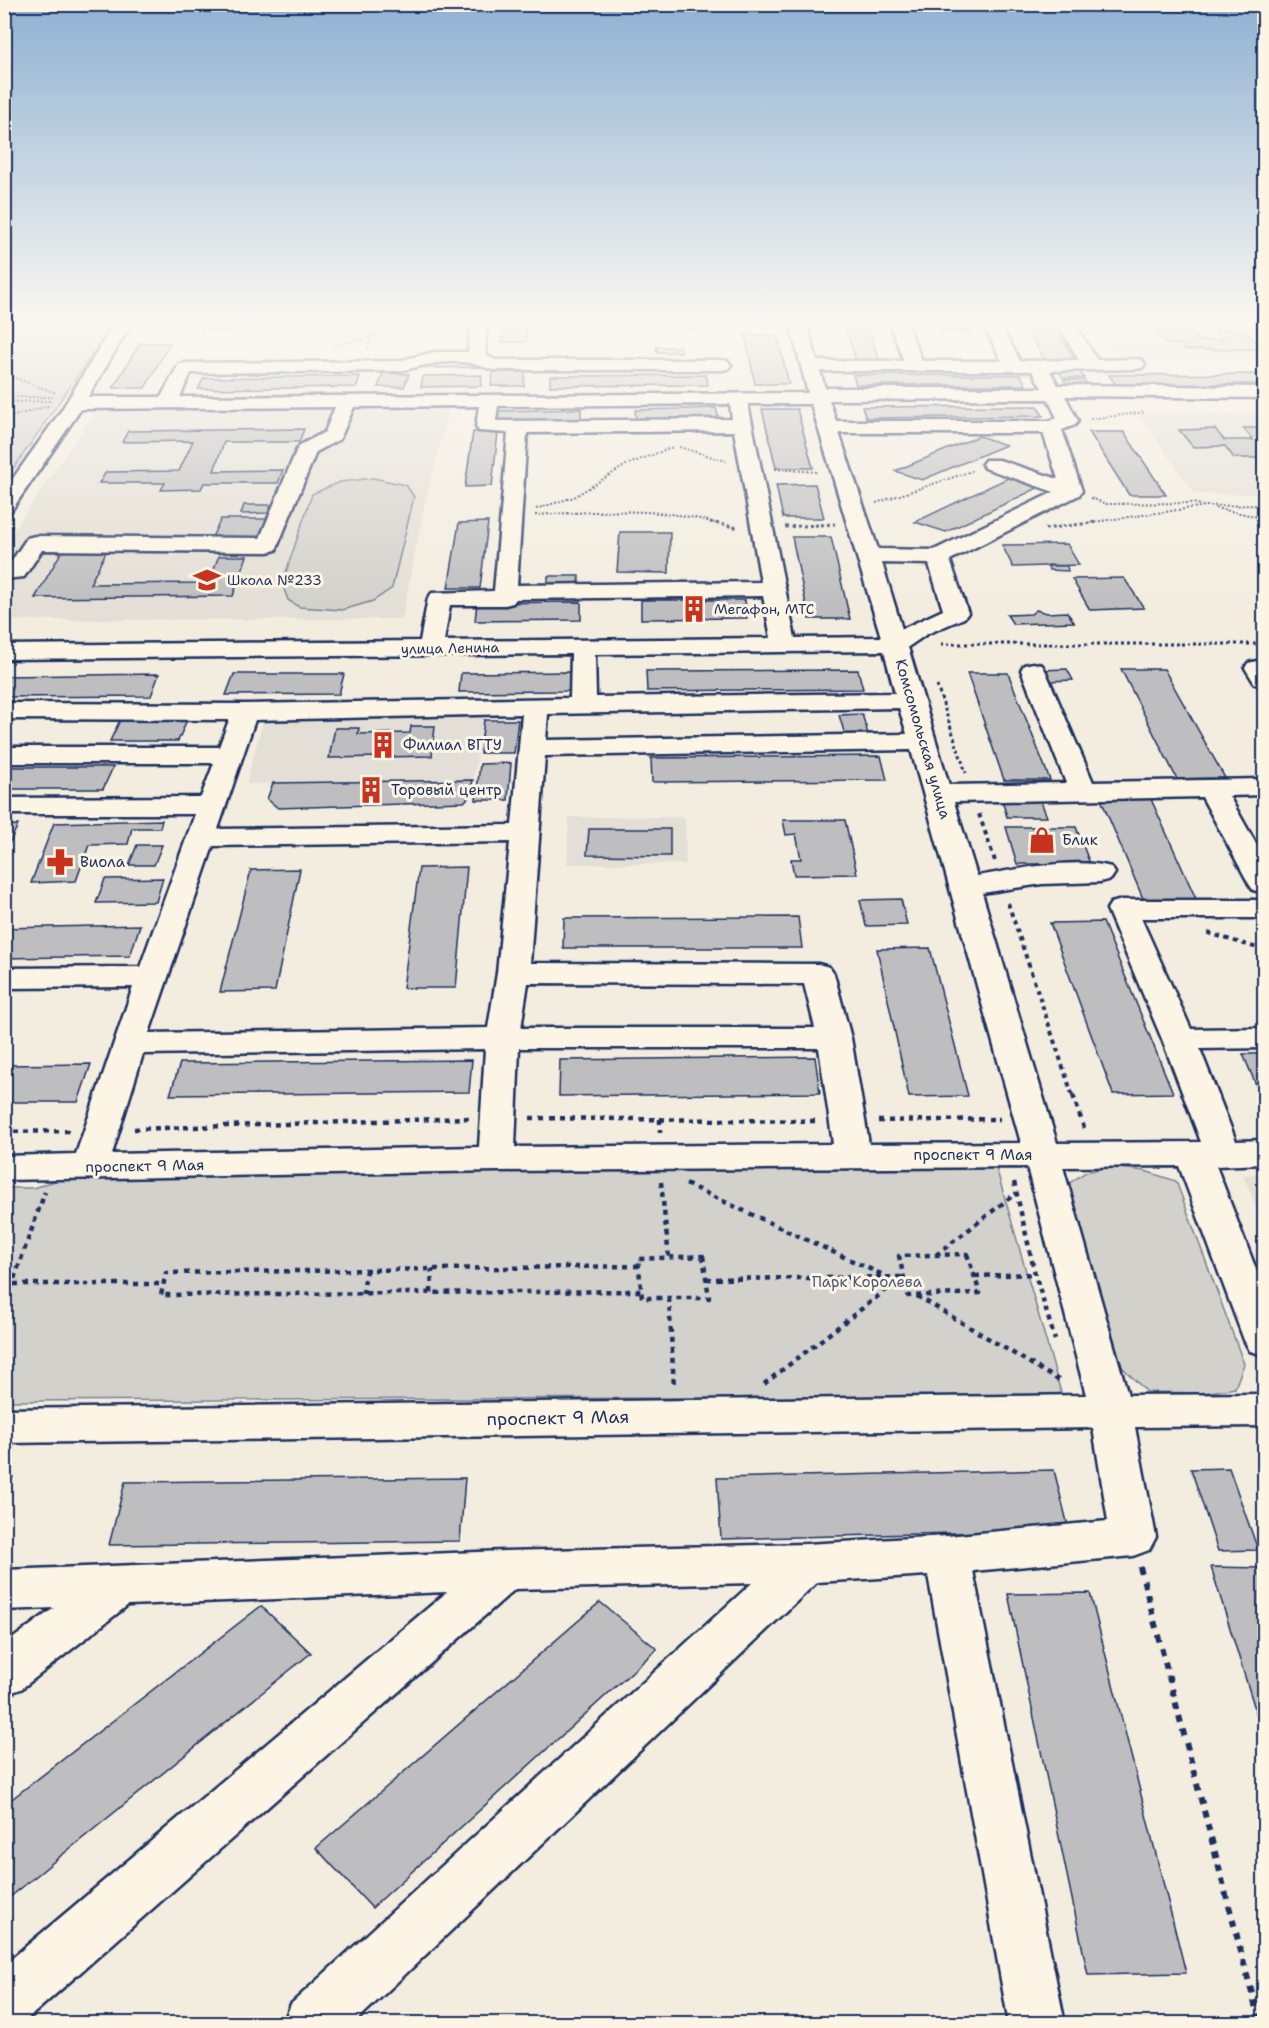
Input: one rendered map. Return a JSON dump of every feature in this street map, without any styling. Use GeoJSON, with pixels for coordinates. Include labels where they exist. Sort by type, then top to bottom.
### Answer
{"type":"FeatureCollection","features":[{"type":"Feature","properties":{"kind":"street"},"geometry":{"type":"LineString","coordinates":[[4,507],[53,419]]}},
{"type":"Feature","properties":{"kind":"street"},"geometry":{"type":"LineString","coordinates":[[4,572],[16,572],[35,543],[268,545],[307,449],[333,435],[340,419]]}},
{"type":"Feature","properties":{"kind":"street"},"geometry":{"type":"LineString","coordinates":[[487,419],[486,427],[742,425]]}},
{"type":"Feature","properties":{"kind":"street"},"geometry":{"type":"LineString","coordinates":[[740,419],[784,645]]}},
{"type":"Feature","properties":{"kind":"street","name":"Комсомольская улица"},"geometry":{"type":"LineString","coordinates":[[824,419],[896,644],[921,742],[965,887],[1028,1163],[1111,1410],[1133,1537]]}},
{"type":"Feature","properties":{"kind":"street"},"geometry":{"type":"LineString","coordinates":[[826,427],[1051,427],[1068,422],[1066,419]]}},
{"type":"Feature","properties":{"kind":"street"},"geometry":{"type":"LineString","coordinates":[[431,648],[440,598],[505,598],[518,427]]}},
{"type":"Feature","properties":{"kind":"street"},"geometry":{"type":"LineString","coordinates":[[1051,427],[1072,490]]}},
{"type":"Feature","properties":{"kind":"street"},"geometry":{"type":"LineString","coordinates":[[992,464],[1072,490]]}},
{"type":"Feature","properties":{"kind":"street"},"geometry":{"type":"LineString","coordinates":[[869,556],[938,557],[1072,490]]}},
{"type":"Feature","properties":{"kind":"street"},"geometry":{"type":"LineString","coordinates":[[896,644],[922,637],[956,613],[938,557]]}},
{"type":"Feature","properties":{"kind":"street"},"geometry":{"type":"LineString","coordinates":[[505,592],[773,589]]}},
{"type":"Feature","properties":{"kind":"street","name":"улица Ленина"},"geometry":{"type":"LineString","coordinates":[[4,652],[896,644]]}},
{"type":"Feature","properties":{"kind":"street"},"geometry":{"type":"LineString","coordinates":[[583,646],[584,706]]}},
{"type":"Feature","properties":{"kind":"street"},"geometry":{"type":"LineString","coordinates":[[1033,670],[1082,789]]}},
{"type":"Feature","properties":{"kind":"street"},"geometry":{"type":"LineString","coordinates":[[4,711],[245,712],[910,700]]}},
{"type":"Feature","properties":{"kind":"street"},"geometry":{"type":"LineString","coordinates":[[496,1159],[502,1038],[513,973],[536,706]]}},
{"type":"Feature","properties":{"kind":"street"},"geometry":{"type":"LineString","coordinates":[[90,1167],[151,977],[245,712]]}},
{"type":"Feature","properties":{"kind":"street"},"geometry":{"type":"LineString","coordinates":[[533,748],[921,742]]}},
{"type":"Feature","properties":{"kind":"street"},"geometry":{"type":"LineString","coordinates":[[4,755],[230,755]]}},
{"type":"Feature","properties":{"kind":"street"},"geometry":{"type":"LineString","coordinates":[[938,794],[973,795],[1082,789],[1264,787]]}},
{"type":"Feature","properties":{"kind":"street"},"geometry":{"type":"LineString","coordinates":[[1211,788],[1264,884]]}},
{"type":"Feature","properties":{"kind":"street"},"geometry":{"type":"LineString","coordinates":[[4,806],[213,805]]}},
{"type":"Feature","properties":{"kind":"street"},"geometry":{"type":"LineString","coordinates":[[201,838],[526,833]]}},
{"type":"Feature","properties":{"kind":"street"},"geometry":{"type":"LineString","coordinates":[[965,887],[1042,875],[1100,873]]}},
{"type":"Feature","properties":{"kind":"street"},"geometry":{"type":"LineString","coordinates":[[1264,909],[1122,909],[1179,1039],[1208,1154],[1264,1340]]}},
{"type":"Feature","properties":{"kind":"street"},"geometry":{"type":"LineString","coordinates":[[513,973],[818,974],[834,1038],[854,1155]]}},
{"type":"Feature","properties":{"kind":"street"},"geometry":{"type":"LineString","coordinates":[[4,978],[151,977]]}},
{"type":"Feature","properties":{"kind":"street"},"geometry":{"type":"LineString","coordinates":[[129,1044],[502,1038],[834,1038]]}},
{"type":"Feature","properties":{"kind":"street"},"geometry":{"type":"LineString","coordinates":[[1179,1039],[1264,1038]]}},
{"type":"Feature","properties":{"kind":"street"},"geometry":{"type":"LineString","coordinates":[[1208,1154],[1264,1152]]}},
{"type":"Feature","properties":{"kind":"street","name":"проспект 9 Мая"},"geometry":{"type":"LineString","coordinates":[[4,1168],[854,1155],[1028,1163],[1208,1154]]}},
{"type":"Feature","properties":{"kind":"street","name":"проспект 9 Мая"},"geometry":{"type":"LineString","coordinates":[[4,1426],[1111,1410],[1264,1410]]}},
{"type":"Feature","properties":{"kind":"street"},"geometry":{"type":"LineString","coordinates":[[4,1590],[505,1570],[806,1563],[948,1555],[1133,1537]]}},
{"type":"Feature","properties":{"kind":"street"},"geometry":{"type":"LineString","coordinates":[[948,1555],[1037,2024]]}},
{"type":"Feature","properties":{"kind":"street"},"geometry":{"type":"LineString","coordinates":[[311,2024],[806,1563]]}},
{"type":"Feature","properties":{"kind":"street"},"geometry":{"type":"LineString","coordinates":[[4,2002],[505,1570]]}},
{"type":"Feature","properties":{"kind":"street"},"geometry":{"type":"LineString","coordinates":[[4,1674],[116,1587]]}},
{"type":"Feature","properties":{"kind":"path"},"geometry":{"type":"LineString","coordinates":[[616,426],[675,446],[750,467],[827,472]]}},
{"type":"Feature","properties":{"kind":"path"},"geometry":{"type":"LineString","coordinates":[[511,517],[574,497],[626,465],[686,443]]}},
{"type":"Feature","properties":{"kind":"path"},"geometry":{"type":"LineString","coordinates":[[872,493],[875,504],[992,464]]}},
{"type":"Feature","properties":{"kind":"path"},"geometry":{"type":"LineString","coordinates":[[1072,490],[1106,504],[1192,503],[1264,518]]}},
{"type":"Feature","properties":{"kind":"path"},"geometry":{"type":"LineString","coordinates":[[1043,529],[1206,506],[1264,505]]}},
{"type":"Feature","properties":{"kind":"path"},"geometry":{"type":"LineString","coordinates":[[511,517],[602,512],[689,515],[728,528],[841,524]]}},
{"type":"Feature","properties":{"kind":"path"},"geometry":{"type":"LineString","coordinates":[[1091,1127],[1082,1128],[922,637],[1264,644]]}},
{"type":"Feature","properties":{"kind":"path"},"geometry":{"type":"LineString","coordinates":[[935,1255],[1016,1193],[1028,1163]]}},
{"type":"Feature","properties":{"kind":"path"},"geometry":{"type":"LineString","coordinates":[[660,1173],[669,1258]]}},
{"type":"Feature","properties":{"kind":"path"},"geometry":{"type":"LineString","coordinates":[[682,1183],[886,1277]]}},
{"type":"Feature","properties":{"kind":"path"},"geometry":{"type":"LineString","coordinates":[[4,1307],[46,1189]]}},
{"type":"Feature","properties":{"kind":"path"},"geometry":{"type":"LineString","coordinates":[[1016,1193],[1035,1274],[1058,1352]]}},
{"type":"Feature","properties":{"kind":"path"},"geometry":{"type":"LineString","coordinates":[[967,1254],[980,1293],[909,1296],[899,1256],[935,1255],[967,1254]]}},
{"type":"Feature","properties":{"kind":"path"},"geometry":{"type":"LineString","coordinates":[[703,1256],[709,1298],[642,1298],[639,1266],[638,1259],[703,1256]]}},
{"type":"Feature","properties":{"kind":"path"},"geometry":{"type":"LineString","coordinates":[[639,1266],[166,1273],[161,1295],[642,1291]]}},
{"type":"Feature","properties":{"kind":"path"},"geometry":{"type":"LineString","coordinates":[[431,1293],[432,1269]]}},
{"type":"Feature","properties":{"kind":"path"},"geometry":{"type":"LineString","coordinates":[[363,1294],[366,1270]]}},
{"type":"Feature","properties":{"kind":"path"},"geometry":{"type":"LineString","coordinates":[[975,1276],[1035,1274]]}},
{"type":"Feature","properties":{"kind":"path"},"geometry":{"type":"LineString","coordinates":[[706,1279],[904,1277]]}},
{"type":"Feature","properties":{"kind":"path"},"geometry":{"type":"LineString","coordinates":[[723,1416],[904,1277]]}},
{"type":"Feature","properties":{"kind":"path"},"geometry":{"type":"LineString","coordinates":[[4,1284],[164,1284]]}},
{"type":"Feature","properties":{"kind":"path"},"geometry":{"type":"LineString","coordinates":[[916,1295],[1068,1385],[1065,1374]]}},
{"type":"Feature","properties":{"kind":"path"},"geometry":{"type":"LineString","coordinates":[[669,1298],[675,1392]]}},
{"type":"Feature","properties":{"kind":"path"},"geometry":{"type":"LineString","coordinates":[[1133,1537],[1260,2024]]}},
{"type":"Feature","properties":{"kind":"shaded area"},"geometry":{"type":"Polygon","coordinates":[[[90,419],[446,419],[424,507],[402,619],[5,620],[5,542],[90,419]]]}},
{"type":"Feature","properties":{"kind":"shaded area"},"geometry":{"type":"Polygon","coordinates":[[[1141,419],[1264,419],[1264,494],[1195,494],[1141,419]]]}},
{"type":"Feature","properties":{"kind":"shaded area"},"geometry":{"type":"Polygon","coordinates":[[[482,711],[484,720],[473,780],[246,784],[265,714],[482,711]]]}},
{"type":"Feature","properties":{"kind":"shaded area"},"geometry":{"type":"Polygon","coordinates":[[[569,817],[685,817],[686,864],[567,864],[569,817]]]}},
{"type":"Feature","properties":{"kind":"shaded area"},"geometry":{"type":"Polygon","coordinates":[[[1264,1174],[1264,1226],[1243,1175],[1264,1174]]]}},
{"type":"Feature","properties":{"kind":"green space"},"geometry":{"type":"Polygon","coordinates":[[[5,419],[48,419],[5,481],[5,419]]]}},
{"type":"Feature","properties":{"kind":"green space"},"geometry":{"type":"Polygon","coordinates":[[[373,478],[406,485],[414,497],[392,588],[373,601],[342,610],[299,607],[288,600],[282,584],[312,494],[340,482],[373,478]]]}},
{"type":"Feature","properties":{"kind":"green space","name":"Парк Королева"},"geometry":{"type":"Polygon","coordinates":[[[995,1164],[1062,1396],[752,1401],[756,1397],[692,1400],[691,1398],[4,1401],[5,1188],[33,1188],[61,1179],[995,1164]]]}},
{"type":"Feature","properties":{"kind":"green space"},"geometry":{"type":"Polygon","coordinates":[[[1109,1167],[1145,1171],[1176,1181],[1244,1364],[1235,1388],[1204,1393],[1147,1392],[1122,1367],[1068,1184],[1086,1172],[1109,1167]]]}},
{"type":"Feature","properties":{"kind":"building"},"geometry":{"type":"Polygon","coordinates":[[[496,419],[581,419],[581,420],[496,421],[496,419]]]}},
{"type":"Feature","properties":{"kind":"building"},"geometry":{"type":"Polygon","coordinates":[[[636,419],[719,419],[636,420],[636,419]]]}},
{"type":"Feature","properties":{"kind":"building"},"geometry":{"type":"Polygon","coordinates":[[[764,419],[800,419],[813,468],[776,468],[764,419]]]}},
{"type":"Feature","properties":{"kind":"building"},"geometry":{"type":"Polygon","coordinates":[[[1243,428],[1264,428],[1264,448],[1258,448],[1264,458],[1234,458],[1225,446],[1193,447],[1179,430],[1215,429],[1224,440],[1253,440],[1243,428]]]}},
{"type":"Feature","properties":{"kind":"building"},"geometry":{"type":"Polygon","coordinates":[[[304,429],[299,442],[224,442],[214,471],[283,470],[278,483],[204,483],[201,489],[161,490],[165,483],[99,483],[106,472],[179,471],[193,441],[122,442],[128,431],[304,429]]]}},
{"type":"Feature","properties":{"kind":"building"},"geometry":{"type":"Polygon","coordinates":[[[473,432],[498,432],[492,486],[465,487],[473,432]]]}},
{"type":"Feature","properties":{"kind":"building"},"geometry":{"type":"Polygon","coordinates":[[[1089,432],[1124,432],[1166,495],[1129,495],[1089,432]]]}},
{"type":"Feature","properties":{"kind":"building"},"geometry":{"type":"Polygon","coordinates":[[[979,436],[1006,445],[922,480],[895,471],[979,436]]]}},
{"type":"Feature","properties":{"kind":"building"},"geometry":{"type":"Polygon","coordinates":[[[1012,476],[1042,486],[946,532],[915,522],[1012,476]]]}},
{"type":"Feature","properties":{"kind":"building"},"geometry":{"type":"Polygon","coordinates":[[[815,484],[824,518],[783,518],[776,485],[815,484]]]}},
{"type":"Feature","properties":{"kind":"building"},"geometry":{"type":"Polygon","coordinates":[[[244,505],[271,505],[268,513],[241,514],[244,505]]]}},
{"type":"Feature","properties":{"kind":"building"},"geometry":{"type":"Polygon","coordinates":[[[221,519],[267,519],[259,537],[212,537],[221,519]]]}},
{"type":"Feature","properties":{"kind":"building"},"geometry":{"type":"Polygon","coordinates":[[[488,522],[480,588],[448,588],[459,523],[488,522]]]}},
{"type":"Feature","properties":{"kind":"building"},"geometry":{"type":"Polygon","coordinates":[[[620,532],[670,532],[669,573],[617,572],[620,532]]]}},
{"type":"Feature","properties":{"kind":"building"},"geometry":{"type":"Polygon","coordinates":[[[792,537],[831,537],[850,619],[809,619],[792,537]]]}},
{"type":"Feature","properties":{"kind":"building"},"geometry":{"type":"Polygon","coordinates":[[[1067,544],[1079,565],[1013,567],[1002,545],[1067,544]]]}},
{"type":"Feature","properties":{"kind":"building"},"geometry":{"type":"Polygon","coordinates":[[[107,550],[90,584],[208,583],[219,556],[247,556],[233,596],[35,598],[62,551],[107,550]]]}},
{"type":"Feature","properties":{"kind":"building"},"geometry":{"type":"Polygon","coordinates":[[[1048,565],[1067,566],[1068,571],[1049,570],[1048,565]]]}},
{"type":"Feature","properties":{"kind":"building"},"geometry":{"type":"Polygon","coordinates":[[[548,576],[579,576],[579,584],[548,585],[548,576]]]}},
{"type":"Feature","properties":{"kind":"building"},"geometry":{"type":"Polygon","coordinates":[[[1124,578],[1144,608],[1090,610],[1072,579],[1124,578]]]}},
{"type":"Feature","properties":{"kind":"building","name":"Мегафон, МТС"},"geometry":{"type":"Polygon","coordinates":[[[641,600],[745,600],[747,618],[641,619],[641,600]]]}},
{"type":"Feature","properties":{"kind":"building"},"geometry":{"type":"Polygon","coordinates":[[[581,602],[581,620],[475,621],[477,603],[581,602]]]}},
{"type":"Feature","properties":{"kind":"building"},"geometry":{"type":"Polygon","coordinates":[[[1036,610],[1047,613],[1067,612],[1074,622],[1013,624],[1007,615],[1031,614],[1036,610]]]}},
{"type":"Feature","properties":{"kind":"building"},"geometry":{"type":"Polygon","coordinates":[[[1067,669],[1073,680],[1047,681],[1041,670],[1067,669]]]}},
{"type":"Feature","properties":{"kind":"building"},"geometry":{"type":"Polygon","coordinates":[[[1121,669],[1164,669],[1225,778],[1177,779],[1121,669]]]}},
{"type":"Feature","properties":{"kind":"building"},"geometry":{"type":"Polygon","coordinates":[[[858,670],[863,689],[647,691],[646,671],[858,670]]]}},
{"type":"Feature","properties":{"kind":"building"},"geometry":{"type":"Polygon","coordinates":[[[570,672],[569,691],[459,692],[461,673],[570,672]]]}},
{"type":"Feature","properties":{"kind":"building"},"geometry":{"type":"Polygon","coordinates":[[[967,673],[1008,673],[1050,780],[1004,780],[967,673]]]}},
{"type":"Feature","properties":{"kind":"building"},"geometry":{"type":"Polygon","coordinates":[[[159,674],[151,696],[4,697],[4,676],[159,674]]]}},
{"type":"Feature","properties":{"kind":"building"},"geometry":{"type":"Polygon","coordinates":[[[234,674],[344,674],[339,694],[226,695],[234,674]]]}},
{"type":"Feature","properties":{"kind":"building"},"geometry":{"type":"Polygon","coordinates":[[[862,714],[868,734],[845,735],[839,715],[862,714]]]}},
{"type":"Feature","properties":{"kind":"building"},"geometry":{"type":"Polygon","coordinates":[[[189,715],[178,741],[110,741],[122,716],[189,715]]]}},
{"type":"Feature","properties":{"kind":"building"},"geometry":{"type":"Polygon","coordinates":[[[484,720],[518,720],[514,753],[480,753],[484,720]]]}},
{"type":"Feature","properties":{"kind":"building","name":"Филиал ВГТУ"},"geometry":{"type":"Polygon","coordinates":[[[411,726],[435,726],[432,756],[329,758],[335,728],[359,728],[358,734],[410,733],[411,726]]]}},
{"type":"Feature","properties":{"kind":"building"},"geometry":{"type":"Polygon","coordinates":[[[881,756],[887,780],[652,782],[651,758],[881,756]]]}},
{"type":"Feature","properties":{"kind":"building"},"geometry":{"type":"Polygon","coordinates":[[[511,763],[508,800],[476,800],[480,764],[511,763]]]}},
{"type":"Feature","properties":{"kind":"building"},"geometry":{"type":"Polygon","coordinates":[[[4,767],[113,767],[103,789],[4,789],[4,767]]]}},
{"type":"Feature","properties":{"kind":"building","name":"Торовый центр"},"geometry":{"type":"Polygon","coordinates":[[[473,780],[469,797],[464,802],[278,808],[267,799],[273,783],[473,780]]]}},
{"type":"Feature","properties":{"kind":"building"},"geometry":{"type":"Polygon","coordinates":[[[1100,797],[1150,797],[1197,901],[1144,901],[1100,797]]]}},
{"type":"Feature","properties":{"kind":"building"},"geometry":{"type":"Polygon","coordinates":[[[1040,799],[1047,817],[1007,817],[1002,800],[1040,799]]]}},
{"type":"Feature","properties":{"kind":"building"},"geometry":{"type":"Polygon","coordinates":[[[162,820],[160,828],[132,828],[128,844],[89,845],[76,881],[31,883],[54,823],[162,820]]]}},
{"type":"Feature","properties":{"kind":"building"},"geometry":{"type":"Polygon","coordinates":[[[783,820],[845,820],[857,874],[794,875],[791,859],[801,859],[796,834],[786,835],[783,820]]]}},
{"type":"Feature","properties":{"kind":"building"},"geometry":{"type":"Polygon","coordinates":[[[18,825],[4,854],[4,826],[18,825]]]}},
{"type":"Feature","properties":{"kind":"building"},"geometry":{"type":"Polygon","coordinates":[[[1006,827],[1076,827],[1090,864],[1017,864],[1006,827]]]}},
{"type":"Feature","properties":{"kind":"building"},"geometry":{"type":"Polygon","coordinates":[[[589,829],[670,829],[670,856],[587,855],[589,829]]]}},
{"type":"Feature","properties":{"kind":"building"},"geometry":{"type":"Polygon","coordinates":[[[137,845],[162,845],[154,865],[129,865],[137,845]]]}},
{"type":"Feature","properties":{"kind":"building"},"geometry":{"type":"Polygon","coordinates":[[[467,867],[456,988],[403,988],[419,868],[467,867]]]}},
{"type":"Feature","properties":{"kind":"building"},"geometry":{"type":"Polygon","coordinates":[[[300,869],[275,991],[220,992],[251,870],[300,869]]]}},
{"type":"Feature","properties":{"kind":"building"},"geometry":{"type":"Polygon","coordinates":[[[163,878],[156,902],[96,903],[105,879],[163,878]]]}},
{"type":"Feature","properties":{"kind":"building"},"geometry":{"type":"Polygon","coordinates":[[[901,899],[907,925],[866,926],[860,900],[901,899]]]}},
{"type":"Feature","properties":{"kind":"building"},"geometry":{"type":"Polygon","coordinates":[[[798,917],[802,948],[563,948],[564,918],[798,917]]]}},
{"type":"Feature","properties":{"kind":"building"},"geometry":{"type":"Polygon","coordinates":[[[1103,922],[1173,1093],[1113,1094],[1050,923],[1103,922]]]}},
{"type":"Feature","properties":{"kind":"building"},"geometry":{"type":"Polygon","coordinates":[[[140,925],[130,956],[4,958],[4,928],[140,925]]]}},
{"type":"Feature","properties":{"kind":"building"},"geometry":{"type":"Polygon","coordinates":[[[930,948],[968,1096],[909,1097],[877,949],[930,948]]]}},
{"type":"Feature","properties":{"kind":"building"},"geometry":{"type":"Polygon","coordinates":[[[1243,1054],[1264,1054],[1264,1092],[1259,1092],[1243,1054]]]}},
{"type":"Feature","properties":{"kind":"building"},"geometry":{"type":"Polygon","coordinates":[[[815,1057],[820,1093],[559,1096],[560,1060],[815,1057]]]}},
{"type":"Feature","properties":{"kind":"building"},"geometry":{"type":"Polygon","coordinates":[[[472,1060],[469,1092],[170,1095],[180,1063],[472,1060]]]}},
{"type":"Feature","properties":{"kind":"building"},"geometry":{"type":"Polygon","coordinates":[[[91,1064],[78,1102],[4,1102],[4,1065],[91,1064]]]}},
{"type":"Feature","properties":{"kind":"building"},"geometry":{"type":"Polygon","coordinates":[[[1229,1468],[1258,1550],[1218,1551],[1191,1469],[1229,1468]]]}},
{"type":"Feature","properties":{"kind":"building"},"geometry":{"type":"Polygon","coordinates":[[[1054,1470],[1069,1530],[721,1539],[717,1478],[1054,1470]]]}},
{"type":"Feature","properties":{"kind":"building"},"geometry":{"type":"Polygon","coordinates":[[[4,1476],[13,1476],[4,1505],[4,1476]]]}},
{"type":"Feature","properties":{"kind":"building"},"geometry":{"type":"Polygon","coordinates":[[[465,1478],[460,1541],[109,1545],[125,1482],[465,1478]]]}},
{"type":"Feature","properties":{"kind":"building"},"geometry":{"type":"Polygon","coordinates":[[[1211,1567],[1262,1568],[1264,1575],[1264,1720],[1260,1725],[1211,1567]]]}},
{"type":"Feature","properties":{"kind":"building"},"geometry":{"type":"Polygon","coordinates":[[[1090,1593],[1186,1973],[1088,1975],[1008,1594],[1090,1593]]]}},
{"type":"Feature","properties":{"kind":"building"},"geometry":{"type":"Polygon","coordinates":[[[600,1602],[657,1649],[372,1908],[316,1848],[600,1602]]]}},
{"type":"Feature","properties":{"kind":"building"},"geometry":{"type":"Polygon","coordinates":[[[261,1606],[311,1653],[4,1902],[4,1805],[261,1606]]]}},
{"type":"Feature","properties":{"kind":"place","name":"Школа №233"},"geometry":{"type":"Point","coordinates":[207,580]}},
{"type":"Feature","properties":{"kind":"place","name":"Мегафон, МТС"},"geometry":{"type":"Point","coordinates":[694,609]}},
{"type":"Feature","properties":{"kind":"place","name":"Филиал ВГТУ"},"geometry":{"type":"Point","coordinates":[383,745]}},
{"type":"Feature","properties":{"kind":"place","name":"Торовый центр"},"geometry":{"type":"Point","coordinates":[371,790]}},
{"type":"Feature","properties":{"kind":"place","name":"Блик"},"geometry":{"type":"Point","coordinates":[1042,840]}},
{"type":"Feature","properties":{"kind":"place","name":"Виола"},"geometry":{"type":"Point","coordinates":[60,862]}}]}
